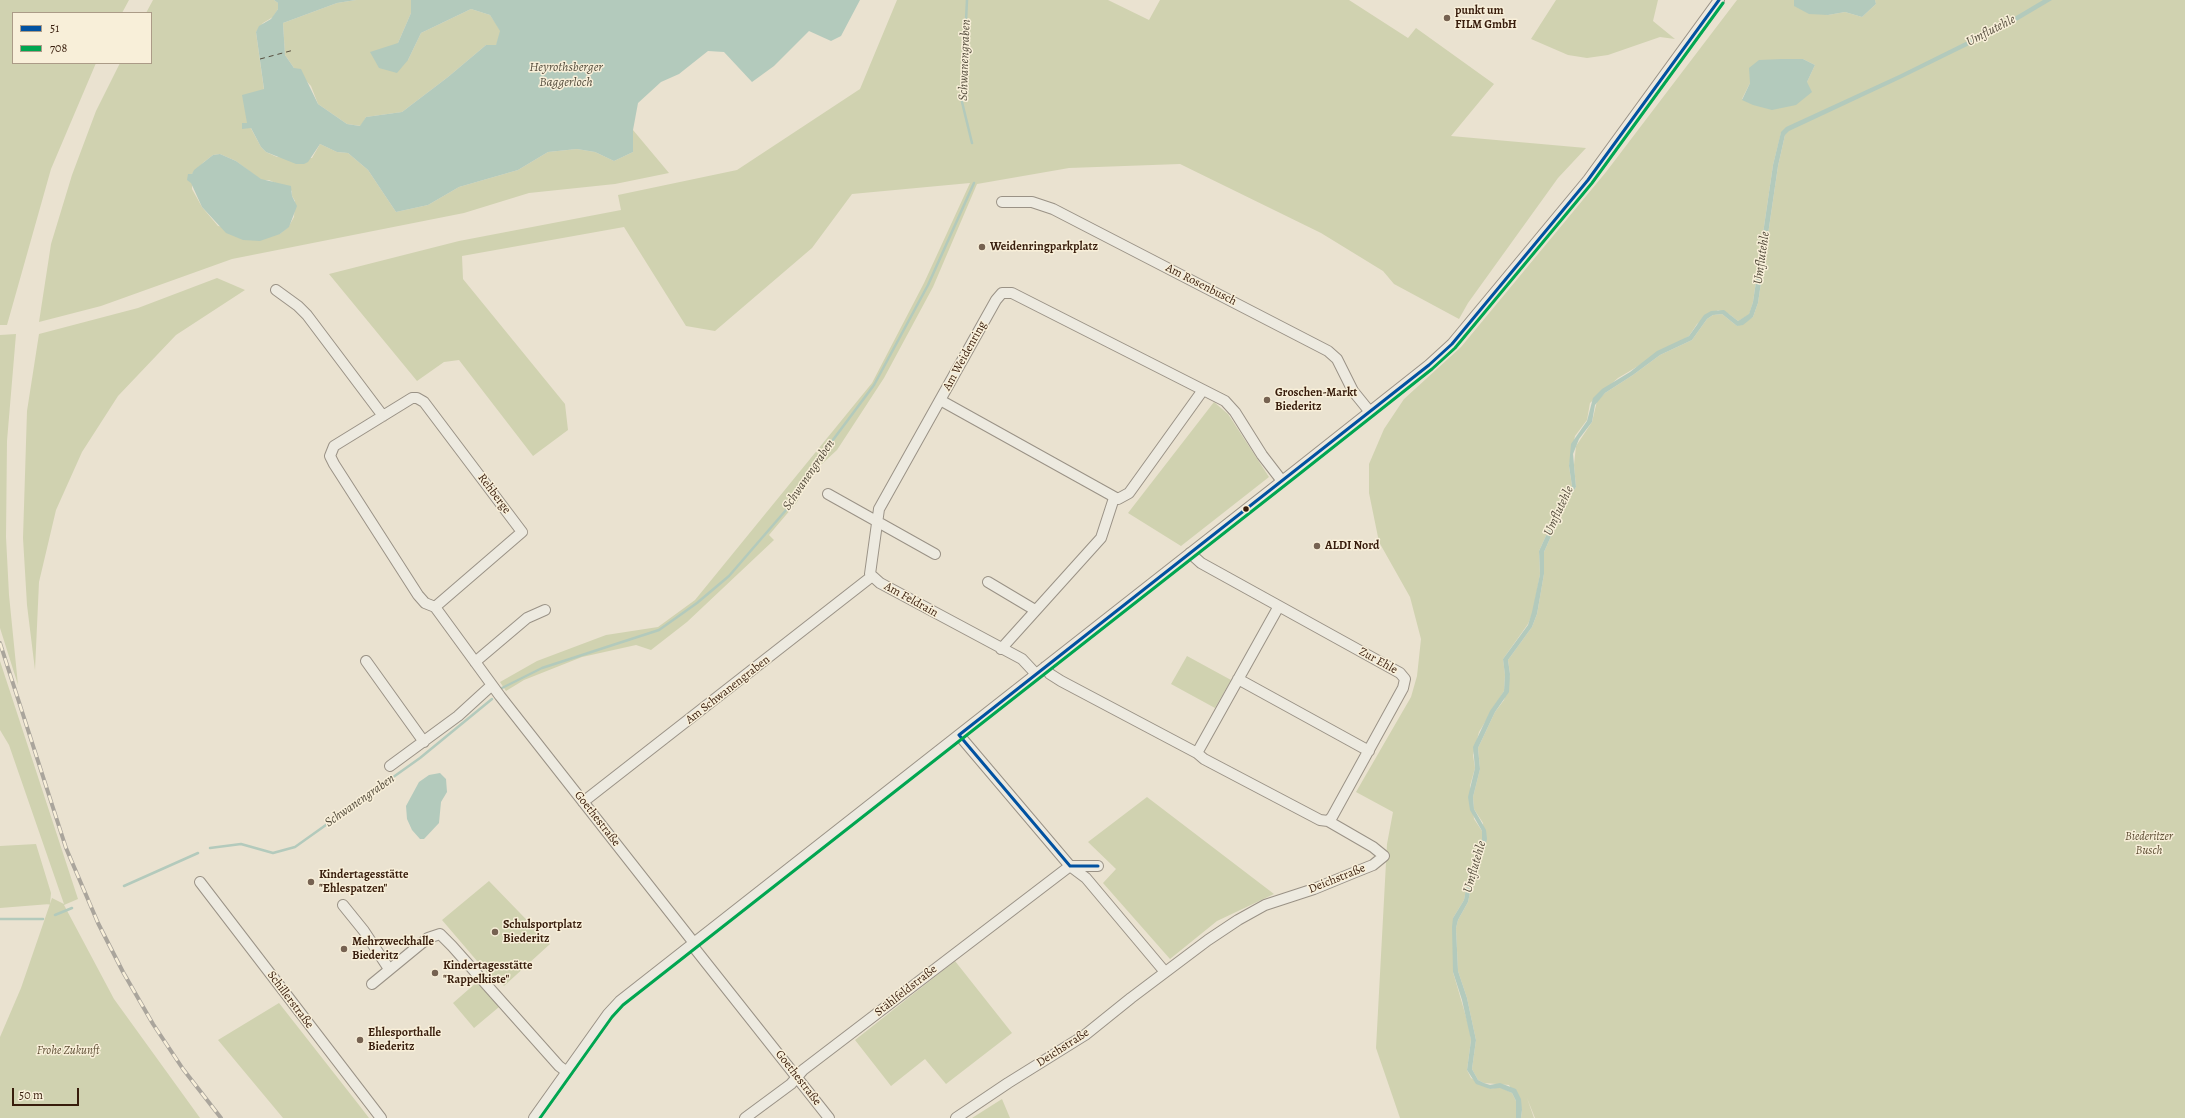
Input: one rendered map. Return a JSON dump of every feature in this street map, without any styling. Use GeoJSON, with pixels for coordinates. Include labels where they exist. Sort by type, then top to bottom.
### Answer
{"type":"FeatureCollection","features":[{"type":"Feature","properties":{"kind":"street"},"geometry":{"type":"LineString","coordinates":[[534,1118],[615,1005],[1370,412],[1444,352],[1491,300],[1596,170],[1720,0]]}},
{"type":"Feature","properties":{"kind":"street","name":"Am Rosenbusch"},"geometry":{"type":"LineString","coordinates":[[1002,202],[1032,202],[1053,209],[1328,351],[1337,358],[1353,391],[1370,412]]}},
{"type":"Feature","properties":{"kind":"street"},"geometry":{"type":"LineString","coordinates":[[276,290],[298,306],[307,315],[383,416]]}},
{"type":"Feature","properties":{"kind":"street","name":"Am Weidenring"},"geometry":{"type":"LineString","coordinates":[[1114,498],[940,400],[996,300],[1006,292],[1012,293],[1225,401],[1262,455],[1282,481]]}},
{"type":"Feature","properties":{"kind":"street"},"geometry":{"type":"LineString","coordinates":[[1001,649],[1101,538],[1114,498],[1122,499],[1129,493],[1203,390]]}},
{"type":"Feature","properties":{"kind":"street","name":"Rehberge"},"geometry":{"type":"LineString","coordinates":[[435,607],[522,532],[424,402],[418,398],[412,398],[334,446],[330,456],[418,595],[425,603],[435,607],[500,696]]}},
{"type":"Feature","properties":{"kind":"street","name":"Am Feldrain"},"geometry":{"type":"LineString","coordinates":[[940,400],[879,509],[876,521],[870,570],[872,577],[1001,649],[1022,659],[1036,674]]}},
{"type":"Feature","properties":{"kind":"street"},"geometry":{"type":"LineString","coordinates":[[828,494],[935,554]]}},
{"type":"Feature","properties":{"kind":"street","name":"Zur Ehle"},"geometry":{"type":"LineString","coordinates":[[1190,553],[1196,560],[1400,673],[1405,679],[1403,688],[1332,817],[1328,821]]}},
{"type":"Feature","properties":{"kind":"street","name":"Am Schwanengraben"},"geometry":{"type":"LineString","coordinates":[[583,802],[872,577]]}},
{"type":"Feature","properties":{"kind":"street"},"geometry":{"type":"LineString","coordinates":[[988,582],[1035,610]]}},
{"type":"Feature","properties":{"kind":"street"},"geometry":{"type":"LineString","coordinates":[[1197,753],[1279,606]]}},
{"type":"Feature","properties":{"kind":"street"},"geometry":{"type":"LineString","coordinates":[[475,662],[527,618],[545,610]]}},
{"type":"Feature","properties":{"kind":"street"},"geometry":{"type":"LineString","coordinates":[[366,661],[424,742]]}},
{"type":"Feature","properties":{"kind":"street"},"geometry":{"type":"LineString","coordinates":[[1045,667],[1050,674],[1061,681],[1197,753],[1204,759],[1320,820],[1328,821]]}},
{"type":"Feature","properties":{"kind":"street"},"geometry":{"type":"LineString","coordinates":[[1238,679],[1368,751]]}},
{"type":"Feature","properties":{"kind":"street"},"geometry":{"type":"LineString","coordinates":[[390,766],[458,716],[492,686]]}},
{"type":"Feature","properties":{"kind":"street","name":"Goethestraße"},"geometry":{"type":"LineString","coordinates":[[500,696],[829,1118]]}},
{"type":"Feature","properties":{"kind":"street"},"geometry":{"type":"LineString","coordinates":[[959,734],[1070,866],[1086,878],[1165,972]]}},
{"type":"Feature","properties":{"kind":"street","name":"Deichstraße"},"geometry":{"type":"LineString","coordinates":[[956,1118],[1008,1082],[1084,1035],[1208,940],[1253,911],[1373,865],[1384,856],[1373,847],[1328,821]]}},
{"type":"Feature","properties":{"kind":"street"},"geometry":{"type":"LineString","coordinates":[[1070,866],[1098,866]]}},
{"type":"Feature","properties":{"kind":"street","name":"Stählfeldstraße"},"geometry":{"type":"LineString","coordinates":[[746,1118],[797,1078],[804,1070],[1070,866]]}},
{"type":"Feature","properties":{"kind":"street","name":"Schillerstraße"},"geometry":{"type":"LineString","coordinates":[[200,882],[380,1118]]}},
{"type":"Feature","properties":{"kind":"street"},"geometry":{"type":"LineString","coordinates":[[343,905],[364,931],[389,969]]}},
{"type":"Feature","properties":{"kind":"street"},"geometry":{"type":"LineString","coordinates":[[372,984],[428,938],[440,934],[559,1066],[567,1072]]}},
{"type":"Feature","properties":{"kind":"green space"},"geometry":{"type":"Polygon","coordinates":[[[0,0],[129,0],[123,12],[12,12],[12,64],[96,64],[51,169],[7,325],[0,325],[0,0]]]}},
{"type":"Feature","properties":{"kind":"green space"},"geometry":{"type":"Polygon","coordinates":[[[153,0],[274,0],[278,3],[278,9],[273,17],[263,23],[256,32],[264,90],[247,121],[261,147],[266,152],[277,157],[312,158],[320,144],[337,152],[348,153],[368,170],[396,212],[428,205],[459,187],[518,170],[548,152],[577,149],[595,152],[614,161],[633,152],[633,130],[669,173],[615,184],[529,193],[464,213],[232,259],[101,306],[39,322],[51,244],[72,175],[96,111],[120,64],[152,64],[152,12],[147,12],[153,0]],[[220,154],[213,155],[192,174],[192,189],[202,207],[218,226],[280,234],[289,226],[294,217],[295,201],[292,196],[292,191],[269,180],[261,180],[236,161],[220,154]]]}},
{"type":"Feature","properties":{"kind":"green space"},"geometry":{"type":"Polygon","coordinates":[[[356,0],[411,0],[411,13],[398,43],[408,60],[421,33],[471,9],[490,15],[501,31],[496,46],[486,45],[448,77],[402,112],[366,117],[361,126],[347,124],[318,104],[311,86],[294,68],[285,55],[283,23],[337,3],[356,0]]]}},
{"type":"Feature","properties":{"kind":"green space"},"geometry":{"type":"Polygon","coordinates":[[[897,0],[1108,0],[1149,20],[1160,0],[1349,0],[1408,38],[1416,28],[1494,84],[1451,136],[1586,148],[1558,178],[1468,303],[1459,319],[1394,284],[1383,271],[1321,233],[1180,164],[1069,168],[977,184],[933,287],[884,378],[837,450],[811,474],[797,502],[769,535],[774,540],[687,622],[651,650],[636,645],[582,657],[524,680],[506,691],[500,682],[537,661],[606,635],[658,627],[695,600],[872,383],[924,283],[970,183],[852,194],[812,248],[715,331],[686,326],[624,227],[462,256],[463,279],[565,404],[568,430],[533,456],[459,360],[444,362],[417,381],[329,274],[459,241],[621,210],[618,195],[737,170],[860,89],[897,0]]]}},
{"type":"Feature","properties":{"kind":"green space"},"geometry":{"type":"Polygon","coordinates":[[[1556,0],[1658,0],[1653,21],[1675,39],[1660,37],[1608,55],[1587,58],[1568,55],[1531,39],[1556,0]]]}},
{"type":"Feature","properties":{"kind":"green space","name":"Biederitzer Busch"},"geometry":{"type":"Polygon","coordinates":[[[1737,0],[1794,0],[1795,6],[1828,15],[1845,12],[1862,17],[1876,4],[1875,0],[2185,0],[2185,1118],[1535,1118],[1527,1098],[1534,1118],[1521,1118],[1522,1110],[1509,1085],[1484,1083],[1478,1080],[1472,1069],[1476,1040],[1467,998],[1458,971],[1456,928],[1458,920],[1468,902],[1474,874],[1484,852],[1483,823],[1474,809],[1473,797],[1480,769],[1478,748],[1495,712],[1504,700],[1510,674],[1508,660],[1532,627],[1537,614],[1544,574],[1544,552],[1564,507],[1576,487],[1574,465],[1576,446],[1592,422],[1597,401],[1605,393],[1660,355],[1692,340],[1707,319],[1713,315],[1722,314],[1737,326],[1753,317],[1758,303],[1778,166],[1785,135],[1781,133],[1773,165],[1753,302],[1749,315],[1738,321],[1729,314],[1718,310],[1697,324],[1689,336],[1618,378],[1590,403],[1587,420],[1575,436],[1569,466],[1572,486],[1560,505],[1539,551],[1540,574],[1533,612],[1528,624],[1503,659],[1505,675],[1504,691],[1479,732],[1473,755],[1475,768],[1470,786],[1474,819],[1482,831],[1482,839],[1480,851],[1469,873],[1464,900],[1453,918],[1453,972],[1469,1027],[1471,1040],[1467,1070],[1471,1078],[1490,1089],[1500,1087],[1512,1093],[1516,1101],[1516,1118],[1400,1118],[1376,1048],[1387,844],[1393,812],[1356,792],[1411,697],[1417,676],[1421,639],[1410,597],[1379,542],[1369,493],[1369,464],[1384,429],[1404,399],[1461,347],[1606,172],[1737,0]],[[1782,59],[1750,83],[1742,99],[1807,82],[1815,65],[1803,59],[1782,59]]]}},
{"type":"Feature","properties":{"kind":"green space"},"geometry":{"type":"Polygon","coordinates":[[[217,278],[245,290],[176,335],[118,396],[82,452],[56,510],[39,582],[35,670],[27,605],[23,538],[27,411],[39,334],[138,308],[217,278]]]}},
{"type":"Feature","properties":{"kind":"green space"},"geometry":{"type":"Polygon","coordinates":[[[16,334],[7,441],[6,537],[9,595],[18,685],[0,628],[0,335],[16,334]]]}},
{"type":"Feature","properties":{"kind":"green space"},"geometry":{"type":"Polygon","coordinates":[[[1214,402],[1228,414],[1269,477],[1181,546],[1128,513],[1214,402]]]}},
{"type":"Feature","properties":{"kind":"green space"},"geometry":{"type":"Polygon","coordinates":[[[1187,656],[1231,680],[1215,708],[1171,684],[1187,656]]]}},
{"type":"Feature","properties":{"kind":"green space","name":"Frohe Zukunft"},"geometry":{"type":"Polygon","coordinates":[[[0,661],[78,899],[64,905],[114,999],[200,1118],[0,1118],[0,1037],[21,988],[52,898],[64,904],[9,745],[0,730],[0,661]]]}},
{"type":"Feature","properties":{"kind":"green space"},"geometry":{"type":"Polygon","coordinates":[[[1147,797],[1274,894],[1217,921],[1170,959],[1103,883],[1116,869],[1088,842],[1147,797]]]}},
{"type":"Feature","properties":{"kind":"green space"},"geometry":{"type":"Polygon","coordinates":[[[36,844],[51,893],[50,904],[0,908],[0,846],[36,844]]]}},
{"type":"Feature","properties":{"kind":"green space","name":"Schulsportplatz Biederitz"},"geometry":{"type":"Polygon","coordinates":[[[489,881],[550,944],[504,986],[499,980],[495,982],[442,920],[489,881]]]}},
{"type":"Feature","properties":{"kind":"green space"},"geometry":{"type":"Polygon","coordinates":[[[955,961],[1012,1033],[946,1084],[925,1059],[891,1086],[855,1040],[955,961]]]}},
{"type":"Feature","properties":{"kind":"green space"},"geometry":{"type":"Polygon","coordinates":[[[477,982],[499,1007],[474,1028],[453,1003],[477,982]]]}},
{"type":"Feature","properties":{"kind":"green space"},"geometry":{"type":"Polygon","coordinates":[[[279,1003],[369,1118],[283,1118],[218,1040],[279,1003]]]}},
{"type":"Feature","properties":{"kind":"green space"},"geometry":{"type":"Polygon","coordinates":[[[1002,1099],[1010,1118],[972,1118],[1002,1099]]]}},
{"type":"Feature","properties":{"kind":"water","name":"Heyrothsberger Baggerloch"},"geometry":{"type":"Polygon","coordinates":[[[274,0],[356,0],[337,3],[283,23],[285,55],[294,68],[301,69],[318,104],[347,124],[360,126],[366,117],[402,112],[448,77],[486,45],[496,45],[500,31],[490,15],[471,9],[421,33],[408,60],[397,73],[379,68],[370,52],[398,43],[411,13],[411,0],[860,0],[841,36],[831,41],[809,31],[774,66],[752,82],[724,52],[708,51],[679,74],[661,82],[638,103],[633,130],[633,152],[614,161],[595,152],[577,149],[548,152],[518,170],[459,187],[428,205],[396,212],[368,170],[348,153],[337,152],[320,144],[308,162],[304,164],[296,164],[266,152],[261,147],[251,128],[242,129],[242,123],[247,123],[242,95],[264,89],[256,32],[259,26],[271,19],[278,9],[278,3],[274,0]]]}},
{"type":"Feature","properties":{"kind":"water"},"geometry":{"type":"Polygon","coordinates":[[[1794,0],[1875,0],[1876,4],[1862,17],[1845,12],[1828,15],[1809,14],[1794,6],[1794,0]]]}},
{"type":"Feature","properties":{"kind":"water","name":"Umflutehle"},"geometry":{"type":"Polygon","coordinates":[[[2043,0],[2052,0],[2008,26],[1789,131],[1785,135],[1778,166],[1758,303],[1753,317],[1743,325],[1737,326],[1722,314],[1713,315],[1707,319],[1692,340],[1660,355],[1605,393],[1595,405],[1592,422],[1579,439],[1573,454],[1576,487],[1564,507],[1544,552],[1544,574],[1537,614],[1532,627],[1508,660],[1510,674],[1509,692],[1495,712],[1478,748],[1480,769],[1473,797],[1474,809],[1486,830],[1487,839],[1484,852],[1474,874],[1468,902],[1458,920],[1456,928],[1458,971],[1467,998],[1476,1040],[1472,1069],[1478,1080],[1484,1083],[1490,1085],[1500,1083],[1516,1089],[1521,1099],[1522,1110],[1521,1118],[1516,1118],[1516,1101],[1512,1093],[1500,1088],[1490,1089],[1476,1084],[1467,1070],[1471,1040],[1462,1000],[1453,972],[1452,927],[1453,918],[1464,900],[1469,873],[1480,851],[1482,839],[1482,831],[1470,810],[1468,797],[1475,768],[1473,747],[1490,711],[1504,691],[1505,675],[1503,659],[1528,625],[1540,574],[1539,551],[1560,505],[1572,486],[1569,466],[1571,444],[1587,421],[1593,398],[1602,389],[1630,372],[1657,351],[1689,336],[1704,315],[1711,311],[1724,310],[1738,321],[1749,314],[1753,302],[1773,165],[1781,132],[1786,127],[1899,75],[2006,22],[2043,0]]]}},
{"type":"Feature","properties":{"kind":"water"},"geometry":{"type":"Polygon","coordinates":[[[1803,59],[1815,65],[1807,82],[1812,92],[1796,105],[1772,110],[1753,105],[1742,100],[1750,83],[1749,68],[1759,60],[1803,59]]]}},
{"type":"Feature","properties":{"kind":"water"},"geometry":{"type":"Polygon","coordinates":[[[220,154],[236,161],[261,179],[291,186],[292,196],[297,206],[289,227],[280,234],[260,241],[243,240],[226,233],[202,207],[191,183],[187,180],[188,174],[192,174],[194,170],[213,155],[220,154]]]}},
{"type":"Feature","properties":{"kind":"water"},"geometry":{"type":"Polygon","coordinates":[[[440,773],[446,779],[447,792],[441,802],[439,823],[424,839],[420,839],[412,830],[407,819],[406,806],[419,782],[429,775],[440,773]]]}},
{"type":"Feature","properties":{"kind":"waterway","name":"Schwanengraben"},"geometry":{"type":"LineString","coordinates":[[967,0],[962,102],[972,143]]}},
{"type":"Feature","properties":{"kind":"waterway","name":"Schwanengraben"},"geometry":{"type":"LineString","coordinates":[[502,688],[542,668],[659,630],[697,603],[729,576],[793,502],[806,476],[874,385],[928,285],[974,183]]}},
{"type":"Feature","properties":{"kind":"waterway","name":"Schwanengraben"},"geometry":{"type":"LineString","coordinates":[[210,848],[241,844],[273,853],[295,847],[420,758],[492,699]]}},
{"type":"Feature","properties":{"kind":"waterway","name":"Schwanengraben"},"geometry":{"type":"LineString","coordinates":[[124,886],[198,853]]}},
{"type":"Feature","properties":{"kind":"waterway","name":"Schwanengraben"},"geometry":{"type":"LineString","coordinates":[[55,915],[72,908]]}},
{"type":"Feature","properties":{"kind":"waterway","name":"Schwanengraben"},"geometry":{"type":"LineString","coordinates":[[0,919],[43,919]]}},
{"type":"Feature","properties":{"kind":"ferry route"},"geometry":{"type":"LineString","coordinates":[[260,59],[294,50]]}},
{"type":"Feature","properties":{"kind":"railway"},"geometry":{"type":"LineString","coordinates":[[0,643],[66,848],[98,923],[123,972],[153,1024],[183,1069],[221,1118]]}},
{"type":"Feature","properties":{"kind":"transit line","name":"51"},"geometry":{"type":"LineString","coordinates":[[959,735],[1429,365],[1452,344],[1588,180],[1719,0]]}},
{"type":"Feature","properties":{"kind":"transit line","name":"708"},"geometry":{"type":"LineString","coordinates":[[540,1118],[612,1017],[623,1005],[1298,475],[1432,369],[1455,348],[1592,183],[1723,3]]}},
{"type":"Feature","properties":{"kind":"transit line","name":"51"},"geometry":{"type":"LineString","coordinates":[[959,735],[1070,866],[1098,866]]}},
{"type":"Feature","properties":{"kind":"place","name":"punkt um FILM GmbH"},"geometry":{"type":"Point","coordinates":[1447,18]}},
{"type":"Feature","properties":{"kind":"place","name":"Weidenringparkplatz"},"geometry":{"type":"Point","coordinates":[982,247]}},
{"type":"Feature","properties":{"kind":"place","name":"Groschen-Markt Biederitz"},"geometry":{"type":"Point","coordinates":[1267,400]}},
{"type":"Feature","properties":{"kind":"place","name":"ALDI Nord"},"geometry":{"type":"Point","coordinates":[1317,546]}},
{"type":"Feature","properties":{"kind":"place","name":"Kindertagesstätte \"Ehlespatzen\""},"geometry":{"type":"Point","coordinates":[311,882]}},
{"type":"Feature","properties":{"kind":"place","name":"Schulsportplatz Biederitz"},"geometry":{"type":"Point","coordinates":[495,932]}},
{"type":"Feature","properties":{"kind":"place","name":"Mehrzweckhalle Biederitz"},"geometry":{"type":"Point","coordinates":[344,949]}},
{"type":"Feature","properties":{"kind":"place","name":"Kindertagesstätte \"Rappelkiste\""},"geometry":{"type":"Point","coordinates":[435,973]}},
{"type":"Feature","properties":{"kind":"place","name":"Ehlesporthalle Biederitz"},"geometry":{"type":"Point","coordinates":[360,1040]}}]}
